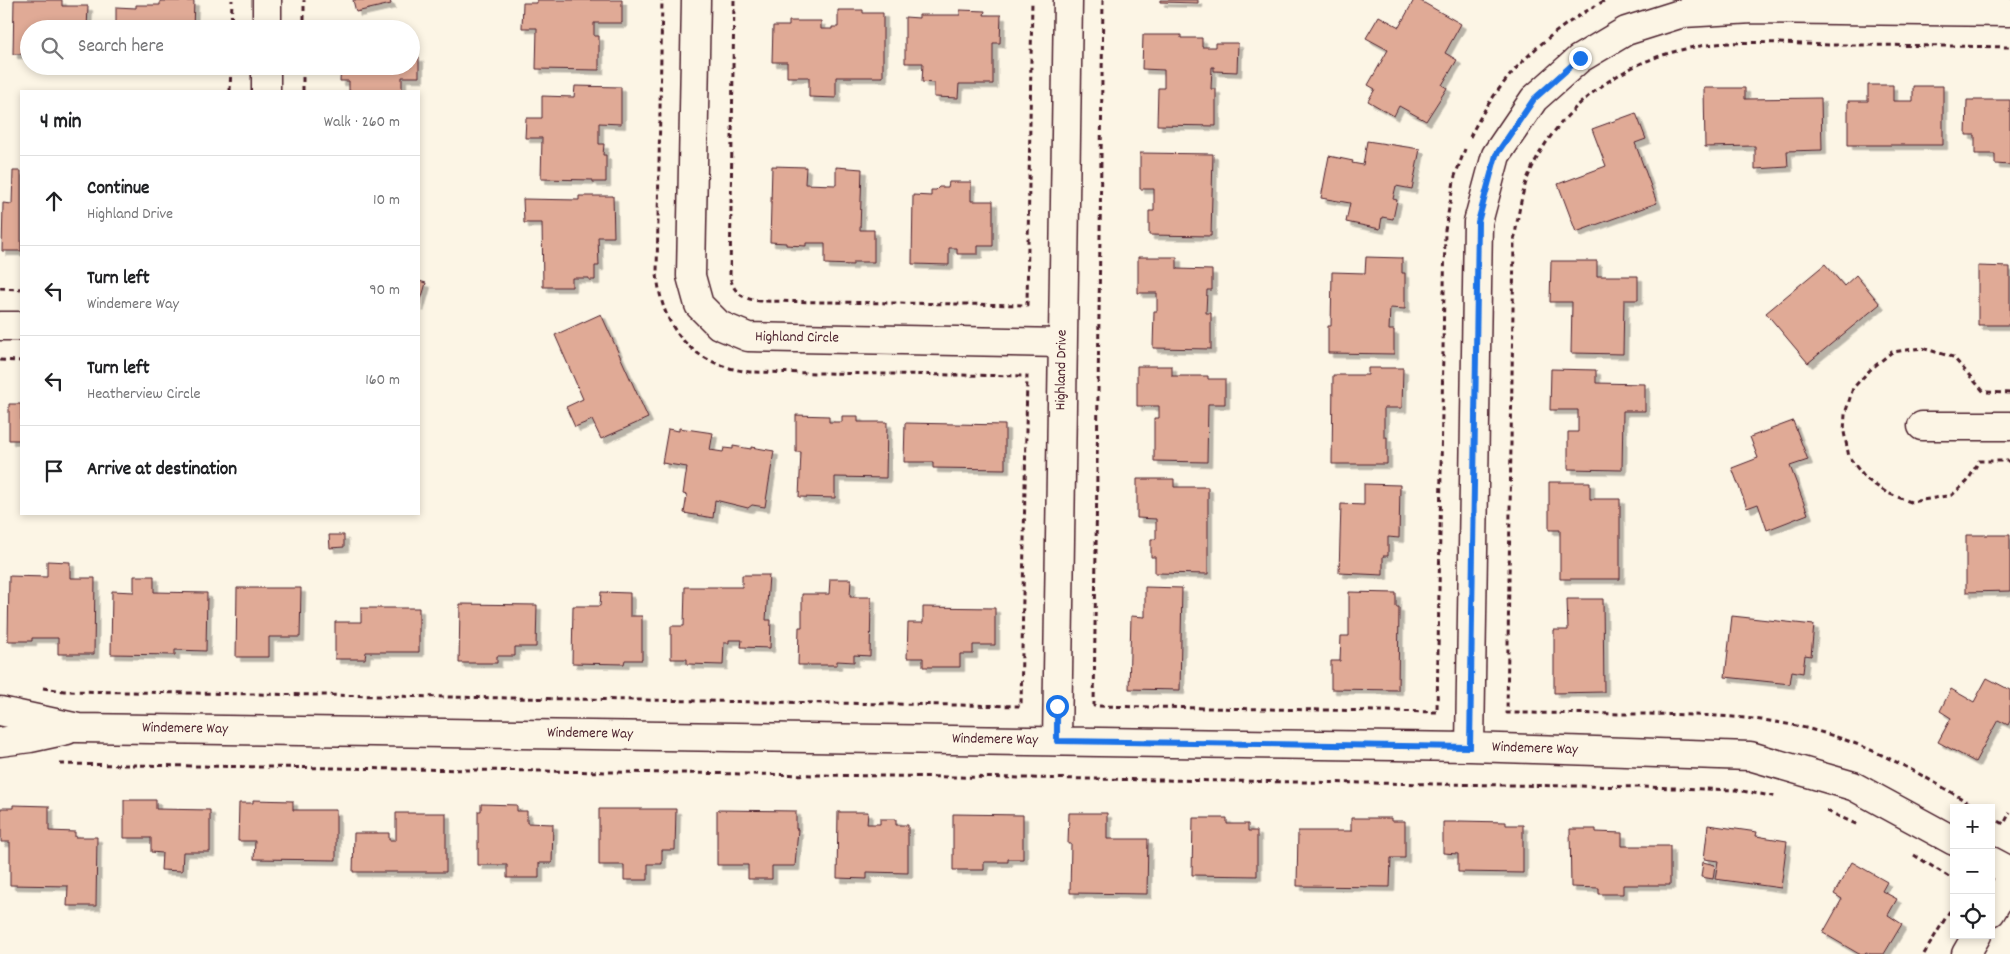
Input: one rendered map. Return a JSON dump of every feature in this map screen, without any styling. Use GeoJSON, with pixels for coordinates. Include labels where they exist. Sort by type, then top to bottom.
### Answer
{"type":"FeatureCollection","features":[{"type":"Feature","properties":{"kind":"street"},"geometry":{"type":"LineString","coordinates":[[267,0],[267,20]]}},
{"type":"Feature","properties":{"kind":"street","name":"Highland Circle"},"geometry":{"type":"LineString","coordinates":[[696,0],[691,276],[699,305],[719,325],[748,337],[1062,342]]}},
{"type":"Feature","properties":{"kind":"street","name":"Highland Drive"},"geometry":{"type":"LineString","coordinates":[[1057,741],[1068,0]]}},
{"type":"Feature","properties":{"kind":"street"},"geometry":{"type":"LineString","coordinates":[[1470,747],[1478,222],[1496,155],[1534,99],[1580,58],[1626,31],[1683,13],[1753,9],[2010,12]]}},
{"type":"Feature","properties":{"kind":"street"},"geometry":{"type":"LineString","coordinates":[[266,75],[266,90]]}},
{"type":"Feature","properties":{"kind":"street"},"geometry":{"type":"LineString","coordinates":[[0,326],[20,326]]}},
{"type":"Feature","properties":{"kind":"street"},"geometry":{"type":"LineString","coordinates":[[1922,426],[2010,426]]}},
{"type":"Feature","properties":{"kind":"street","name":"Windemere Way"},"geometry":{"type":"LineString","coordinates":[[0,711],[78,728],[1470,747],[1750,756],[1853,786],[1950,838]]}},
{"type":"Feature","properties":{"kind":"street","name":"Windemere Way"},"geometry":{"type":"LineString","coordinates":[[0,742],[78,728]]}},
{"type":"Feature","properties":{"kind":"street"},"geometry":{"type":"LineString","coordinates":[[1995,863],[2010,871]]}},
{"type":"Feature","properties":{"kind":"street"},"geometry":{"type":"LineString","coordinates":[[1995,905],[2010,880]]}},
{"type":"Feature","properties":{"kind":"street"},"geometry":{"type":"LineString","coordinates":[[1966,954],[1975,939]]}},
{"type":"Feature","properties":{"kind":"path"},"geometry":{"type":"LineString","coordinates":[[231,20],[232,0]]}},
{"type":"Feature","properties":{"kind":"path"},"geometry":{"type":"LineString","coordinates":[[304,0],[304,20]]}},
{"type":"Feature","properties":{"kind":"path"},"geometry":{"type":"LineString","coordinates":[[39,688],[64,690],[1021,706],[1026,376],[750,372],[737,370],[712,361],[700,354],[681,338],[666,316],[657,273],[662,0]]}},
{"type":"Feature","properties":{"kind":"path"},"geometry":{"type":"LineString","coordinates":[[734,0],[730,276],[731,285],[735,291],[742,297],[760,301],[1027,305],[1032,0]]}},
{"type":"Feature","properties":{"kind":"path"},"geometry":{"type":"LineString","coordinates":[[1103,0],[1094,706],[1437,712]]}},
{"type":"Feature","properties":{"kind":"path"},"geometry":{"type":"LineString","coordinates":[[1507,713],[1514,242],[1526,182],[1536,159],[1550,137],[1567,116],[1605,83],[1657,56],[1685,48],[1738,43],[2010,47]]}},
{"type":"Feature","properties":{"kind":"path"},"geometry":{"type":"LineString","coordinates":[[230,90],[231,75]]}},
{"type":"Feature","properties":{"kind":"path"},"geometry":{"type":"LineString","coordinates":[[303,75],[303,90]]}},
{"type":"Feature","properties":{"kind":"path"},"geometry":{"type":"LineString","coordinates":[[0,288],[20,289]]}},
{"type":"Feature","properties":{"kind":"path"},"geometry":{"type":"LineString","coordinates":[[0,360],[20,360]]}},
{"type":"Feature","properties":{"kind":"path"},"geometry":{"type":"LineString","coordinates":[[57,764],[1643,787],[1736,790],[1787,799]]}},
{"type":"Feature","properties":{"kind":"path"},"geometry":{"type":"LineString","coordinates":[[1824,810],[1865,828]]}},
{"type":"Feature","properties":{"kind":"path"},"geometry":{"type":"LineString","coordinates":[[1995,819],[2004,824],[2010,812]]}},
{"type":"Feature","properties":{"kind":"path"},"geometry":{"type":"LineString","coordinates":[[1913,855],[1950,878]]}},
{"type":"Feature","properties":{"kind":"path"},"geometry":{"type":"LineString","coordinates":[[1924,954],[1950,911]]}},
{"type":"Feature","properties":{"kind":"building"},"geometry":{"type":"Polygon","coordinates":[[[14,0],[62,0],[62,6],[88,6],[87,20],[20,20],[20,54],[13,54],[14,0]]]}},
{"type":"Feature","properties":{"kind":"building"},"geometry":{"type":"Polygon","coordinates":[[[353,0],[390,0],[391,4],[356,12],[353,0]]]}},
{"type":"Feature","properties":{"kind":"building"},"geometry":{"type":"Polygon","coordinates":[[[537,0],[622,0],[622,23],[594,23],[594,36],[599,36],[599,70],[536,69],[537,28],[522,28],[523,3],[537,3],[537,0]]]}},
{"type":"Feature","properties":{"kind":"building"},"geometry":{"type":"Polygon","coordinates":[[[1160,0],[1198,0],[1198,3],[1160,2],[1160,0]]]}},
{"type":"Feature","properties":{"kind":"building"},"geometry":{"type":"Polygon","coordinates":[[[1414,0],[1419,0],[1461,24],[1445,53],[1457,60],[1442,85],[1447,88],[1426,121],[1399,106],[1394,116],[1368,101],[1375,89],[1368,85],[1388,50],[1366,38],[1379,16],[1399,27],[1414,0]]]}},
{"type":"Feature","properties":{"kind":"building"},"geometry":{"type":"Polygon","coordinates":[[[160,1],[194,1],[193,20],[116,20],[116,7],[136,8],[136,5],[160,5],[160,1]]]}},
{"type":"Feature","properties":{"kind":"building"},"geometry":{"type":"Polygon","coordinates":[[[838,10],[863,10],[863,13],[883,13],[883,77],[836,77],[836,98],[809,97],[809,77],[787,77],[787,62],[772,62],[773,26],[789,26],[789,21],[821,21],[821,29],[832,29],[832,27],[838,27],[838,10]]]}},
{"type":"Feature","properties":{"kind":"building"},"geometry":{"type":"Polygon","coordinates":[[[960,10],[985,11],[984,15],[1001,15],[1000,43],[993,43],[993,84],[959,84],[958,98],[934,97],[934,83],[922,82],[923,63],[905,63],[905,17],[919,18],[919,15],[960,15],[960,10]]]}},
{"type":"Feature","properties":{"kind":"building"},"geometry":{"type":"Polygon","coordinates":[[[1143,35],[1181,35],[1181,38],[1202,38],[1202,47],[1215,47],[1215,43],[1238,43],[1237,72],[1214,71],[1214,67],[1212,67],[1211,89],[1216,89],[1216,126],[1157,125],[1158,88],[1164,88],[1164,70],[1142,69],[1143,35]]]}},
{"type":"Feature","properties":{"kind":"building"},"geometry":{"type":"Polygon","coordinates":[[[340,75],[419,75],[419,77],[402,77],[402,90],[349,90],[349,81],[340,81],[340,75]]]}},
{"type":"Feature","properties":{"kind":"building"},"geometry":{"type":"Polygon","coordinates":[[[1868,85],[1893,85],[1893,101],[1913,101],[1913,86],[1943,86],[1943,145],[1848,145],[1848,101],[1868,101],[1868,85]]]}},
{"type":"Feature","properties":{"kind":"building"},"geometry":{"type":"Polygon","coordinates":[[[575,86],[621,87],[621,124],[599,123],[599,144],[604,144],[603,155],[606,155],[606,182],[541,179],[542,138],[525,138],[526,118],[542,118],[542,96],[574,97],[575,86]]]}},
{"type":"Feature","properties":{"kind":"building"},"geometry":{"type":"Polygon","coordinates":[[[1704,88],[1745,88],[1745,99],[1821,98],[1822,150],[1787,151],[1788,167],[1755,169],[1755,146],[1705,147],[1704,88]]]}},
{"type":"Feature","properties":{"kind":"building"},"geometry":{"type":"Polygon","coordinates":[[[1967,100],[2010,100],[2010,165],[1995,164],[1995,154],[1975,154],[1975,135],[1966,135],[1967,100]]]}},
{"type":"Feature","properties":{"kind":"building"},"geometry":{"type":"Polygon","coordinates":[[[1636,113],[1646,139],[1635,143],[1657,203],[1576,232],[1558,184],[1606,166],[1592,129],[1636,113]]]}},
{"type":"Feature","properties":{"kind":"building"},"geometry":{"type":"Polygon","coordinates":[[[1367,141],[1420,149],[1412,189],[1396,186],[1393,199],[1397,200],[1393,219],[1382,217],[1380,229],[1346,222],[1350,203],[1321,198],[1329,156],[1363,165],[1367,141]]]}},
{"type":"Feature","properties":{"kind":"building"},"geometry":{"type":"Polygon","coordinates":[[[1140,153],[1213,154],[1211,236],[1149,235],[1149,211],[1154,211],[1154,189],[1140,189],[1140,153]]]}},
{"type":"Feature","properties":{"kind":"building"},"geometry":{"type":"Polygon","coordinates":[[[772,166],[806,167],[805,184],[836,185],[836,167],[862,169],[860,230],[874,230],[874,262],[853,262],[853,265],[825,264],[825,243],[806,243],[806,246],[770,242],[772,166]]]}},
{"type":"Feature","properties":{"kind":"building"},"geometry":{"type":"Polygon","coordinates":[[[13,171],[20,171],[20,251],[2,251],[3,203],[12,204],[13,171]]]}},
{"type":"Feature","properties":{"kind":"building"},"geometry":{"type":"Polygon","coordinates":[[[949,182],[971,182],[971,201],[993,201],[993,246],[978,246],[978,254],[957,254],[957,248],[949,248],[949,265],[912,264],[913,195],[931,196],[931,190],[936,190],[939,187],[948,187],[949,182]]]}},
{"type":"Feature","properties":{"kind":"building"},"geometry":{"type":"Polygon","coordinates":[[[579,196],[613,196],[614,237],[598,237],[599,266],[595,266],[595,280],[572,278],[572,287],[543,287],[542,223],[524,223],[523,199],[579,200],[579,196]]]}},
{"type":"Feature","properties":{"kind":"building"},"geometry":{"type":"Polygon","coordinates":[[[1138,257],[1177,257],[1177,269],[1212,270],[1212,290],[1207,290],[1206,313],[1211,313],[1211,349],[1153,348],[1154,311],[1157,311],[1157,293],[1138,293],[1138,257]]]}},
{"type":"Feature","properties":{"kind":"building"},"geometry":{"type":"Polygon","coordinates":[[[1366,257],[1402,258],[1402,273],[1405,273],[1405,309],[1390,308],[1389,330],[1394,330],[1394,354],[1328,353],[1328,326],[1331,326],[1332,272],[1365,273],[1366,257]]]}},
{"type":"Feature","properties":{"kind":"building"},"geometry":{"type":"Polygon","coordinates":[[[1551,261],[1597,261],[1597,276],[1638,276],[1638,300],[1624,300],[1623,354],[1571,353],[1572,302],[1550,302],[1551,261]]]}},
{"type":"Feature","properties":{"kind":"building"},"geometry":{"type":"Polygon","coordinates":[[[1825,264],[1844,286],[1856,275],[1880,304],[1808,363],[1766,313],[1825,264]]]}},
{"type":"Feature","properties":{"kind":"building"},"geometry":{"type":"Polygon","coordinates":[[[1978,266],[2010,267],[2010,325],[1978,325],[1978,266]]]}},
{"type":"Feature","properties":{"kind":"building"},"geometry":{"type":"Polygon","coordinates":[[[420,281],[426,283],[420,304],[420,281]]]}},
{"type":"Feature","properties":{"kind":"building"},"geometry":{"type":"Polygon","coordinates":[[[601,314],[648,418],[601,439],[592,420],[575,427],[566,407],[583,399],[555,335],[601,314]]]}},
{"type":"Feature","properties":{"kind":"building"},"geometry":{"type":"Polygon","coordinates":[[[1137,366],[1172,366],[1172,376],[1208,376],[1208,379],[1225,379],[1225,404],[1208,404],[1207,462],[1154,461],[1154,418],[1159,418],[1159,406],[1137,406],[1137,366]]]}},
{"type":"Feature","properties":{"kind":"building"},"geometry":{"type":"Polygon","coordinates":[[[1368,368],[1403,368],[1402,408],[1384,408],[1384,437],[1387,437],[1387,464],[1332,464],[1333,375],[1368,375],[1368,368]]]}},
{"type":"Feature","properties":{"kind":"building"},"geometry":{"type":"Polygon","coordinates":[[[1551,369],[1596,370],[1596,383],[1645,384],[1645,411],[1623,411],[1622,470],[1568,469],[1568,432],[1578,432],[1578,410],[1550,410],[1551,369]]]}},
{"type":"Feature","properties":{"kind":"building"},"geometry":{"type":"Polygon","coordinates":[[[9,404],[20,404],[20,440],[9,440],[9,404]]]}},
{"type":"Feature","properties":{"kind":"building"},"geometry":{"type":"Polygon","coordinates":[[[796,415],[829,416],[829,422],[842,422],[842,416],[858,416],[858,422],[887,422],[886,478],[835,477],[835,498],[799,497],[801,452],[796,452],[796,415]]]}},
{"type":"Feature","properties":{"kind":"building"},"geometry":{"type":"Polygon","coordinates":[[[1793,421],[1808,460],[1790,466],[1808,514],[1767,530],[1758,504],[1747,508],[1732,468],[1758,458],[1750,437],[1793,421]]]}},
{"type":"Feature","properties":{"kind":"building"},"geometry":{"type":"Polygon","coordinates":[[[905,423],[1005,425],[1005,469],[933,468],[933,462],[904,462],[905,423]]]}},
{"type":"Feature","properties":{"kind":"building"},"geometry":{"type":"Polygon","coordinates":[[[679,428],[713,433],[710,450],[723,452],[724,448],[733,449],[733,446],[774,451],[765,507],[752,505],[748,508],[715,500],[713,518],[684,513],[687,495],[683,494],[687,467],[662,463],[668,429],[679,431],[679,428]]]}},
{"type":"Feature","properties":{"kind":"building"},"geometry":{"type":"Polygon","coordinates":[[[1137,479],[1174,479],[1174,487],[1208,487],[1208,574],[1155,573],[1155,557],[1151,557],[1151,539],[1156,539],[1156,519],[1137,518],[1137,479]]]}},
{"type":"Feature","properties":{"kind":"building"},"geometry":{"type":"Polygon","coordinates":[[[1549,482],[1590,482],[1590,499],[1620,499],[1620,579],[1560,579],[1560,530],[1549,530],[1549,482]]]}},
{"type":"Feature","properties":{"kind":"building"},"geometry":{"type":"Polygon","coordinates":[[[1364,484],[1400,485],[1399,538],[1388,537],[1388,556],[1383,556],[1383,575],[1339,573],[1341,504],[1364,505],[1364,484]]]}},
{"type":"Feature","properties":{"kind":"building"},"geometry":{"type":"Polygon","coordinates":[[[329,535],[344,535],[344,547],[330,548],[329,535]]]}},
{"type":"Feature","properties":{"kind":"building"},"geometry":{"type":"Polygon","coordinates":[[[1966,535],[2010,535],[2010,591],[1966,592],[1966,535]]]}},
{"type":"Feature","properties":{"kind":"building"},"geometry":{"type":"Polygon","coordinates":[[[47,561],[70,562],[70,578],[95,578],[94,654],[58,654],[58,638],[32,638],[32,641],[8,641],[9,576],[47,577],[47,561]]]}},
{"type":"Feature","properties":{"kind":"building"},"geometry":{"type":"Polygon","coordinates":[[[742,575],[769,575],[766,620],[771,620],[770,648],[741,647],[742,640],[729,640],[729,643],[724,643],[723,665],[687,664],[687,659],[671,659],[671,626],[684,626],[685,587],[742,587],[742,575]]]}},
{"type":"Feature","properties":{"kind":"building"},"geometry":{"type":"Polygon","coordinates":[[[134,576],[154,576],[154,592],[207,593],[206,651],[175,650],[175,655],[111,654],[112,591],[134,592],[134,576]]]}},
{"type":"Feature","properties":{"kind":"building"},"geometry":{"type":"Polygon","coordinates":[[[830,579],[851,579],[850,597],[871,597],[870,656],[854,655],[854,662],[837,661],[837,665],[798,665],[799,627],[802,627],[802,594],[829,594],[830,579]]]}},
{"type":"Feature","properties":{"kind":"building"},"geometry":{"type":"Polygon","coordinates":[[[1145,587],[1182,588],[1180,690],[1129,689],[1131,616],[1145,617],[1145,587]]]}},
{"type":"Feature","properties":{"kind":"building"},"geometry":{"type":"Polygon","coordinates":[[[237,588],[301,588],[300,637],[269,637],[269,657],[236,657],[237,588]]]}},
{"type":"Feature","properties":{"kind":"building"},"geometry":{"type":"Polygon","coordinates":[[[601,592],[630,593],[630,616],[642,616],[642,660],[625,660],[624,664],[572,663],[573,606],[600,606],[601,592]]]}},
{"type":"Feature","properties":{"kind":"building"},"geometry":{"type":"Polygon","coordinates":[[[1349,592],[1396,593],[1396,607],[1399,607],[1398,690],[1331,689],[1331,661],[1340,661],[1341,636],[1349,636],[1349,592]]]}},
{"type":"Feature","properties":{"kind":"building"},"geometry":{"type":"Polygon","coordinates":[[[1567,599],[1603,599],[1604,692],[1554,693],[1554,630],[1568,630],[1567,599]]]}},
{"type":"Feature","properties":{"kind":"building"},"geometry":{"type":"Polygon","coordinates":[[[460,604],[537,605],[536,647],[515,647],[515,656],[497,656],[497,663],[459,663],[460,604]]]}},
{"type":"Feature","properties":{"kind":"building"},"geometry":{"type":"Polygon","coordinates":[[[923,607],[995,608],[995,645],[973,645],[973,654],[960,654],[960,667],[923,667],[923,658],[907,658],[908,623],[923,623],[923,607]]]}},
{"type":"Feature","properties":{"kind":"building"},"geometry":{"type":"Polygon","coordinates":[[[361,608],[419,608],[419,652],[366,652],[365,659],[335,659],[335,622],[361,622],[361,608]]]}},
{"type":"Feature","properties":{"kind":"building"},"geometry":{"type":"Polygon","coordinates":[[[1732,616],[1814,625],[1811,656],[1805,655],[1803,673],[1792,671],[1790,684],[1725,677],[1732,616]]]}},
{"type":"Feature","properties":{"kind":"building"},"geometry":{"type":"Polygon","coordinates":[[[1987,678],[2010,690],[2010,721],[2008,725],[1998,720],[1975,762],[1938,742],[1951,718],[1940,711],[1951,689],[1974,702],[1987,678]]]}},
{"type":"Feature","properties":{"kind":"building"},"geometry":{"type":"Polygon","coordinates":[[[124,800],[156,800],[156,809],[210,810],[210,852],[183,852],[182,871],[161,870],[162,853],[151,852],[151,838],[124,838],[124,800]]]}},
{"type":"Feature","properties":{"kind":"building"},"geometry":{"type":"Polygon","coordinates":[[[253,800],[293,801],[293,810],[336,810],[336,860],[254,859],[255,841],[238,841],[239,803],[253,803],[253,800]]]}},
{"type":"Feature","properties":{"kind":"building"},"geometry":{"type":"Polygon","coordinates":[[[481,804],[517,805],[517,811],[527,811],[527,823],[553,824],[552,863],[539,863],[539,878],[507,878],[507,865],[478,865],[478,811],[481,811],[481,804]]]}},
{"type":"Feature","properties":{"kind":"building"},"geometry":{"type":"Polygon","coordinates":[[[13,805],[49,806],[49,831],[75,832],[75,837],[97,837],[96,906],[67,906],[68,886],[10,885],[10,842],[1,842],[1,808],[13,808],[13,805]]]}},
{"type":"Feature","properties":{"kind":"building"},"geometry":{"type":"Polygon","coordinates":[[[599,809],[676,809],[675,850],[662,850],[662,864],[648,864],[648,880],[624,880],[624,865],[599,865],[599,809]]]}},
{"type":"Feature","properties":{"kind":"building"},"geometry":{"type":"Polygon","coordinates":[[[717,810],[796,811],[796,829],[798,829],[795,866],[772,866],[772,879],[748,879],[748,865],[717,865],[717,810]]]}},
{"type":"Feature","properties":{"kind":"building"},"geometry":{"type":"Polygon","coordinates":[[[838,812],[868,812],[867,824],[880,824],[880,819],[896,819],[896,825],[908,825],[908,873],[867,872],[867,879],[837,878],[838,812]]]}},
{"type":"Feature","properties":{"kind":"building"},"geometry":{"type":"Polygon","coordinates":[[[396,813],[446,813],[446,872],[353,872],[354,833],[389,833],[389,840],[396,840],[396,813]]]}},
{"type":"Feature","properties":{"kind":"building"},"geometry":{"type":"Polygon","coordinates":[[[1069,813],[1107,813],[1107,839],[1148,839],[1147,894],[1070,893],[1071,844],[1068,844],[1069,813]]]}},
{"type":"Feature","properties":{"kind":"building"},"geometry":{"type":"Polygon","coordinates":[[[953,814],[1023,815],[1023,859],[1008,859],[1008,862],[984,862],[984,870],[953,870],[953,814]]]}},
{"type":"Feature","properties":{"kind":"building"},"geometry":{"type":"Polygon","coordinates":[[[1193,818],[1227,818],[1227,824],[1248,824],[1248,831],[1257,831],[1257,876],[1192,875],[1193,818]]]}},
{"type":"Feature","properties":{"kind":"building"},"geometry":{"type":"Polygon","coordinates":[[[1351,818],[1391,818],[1391,821],[1405,821],[1405,858],[1391,858],[1390,887],[1297,886],[1298,831],[1351,831],[1351,818]]]}},
{"type":"Feature","properties":{"kind":"building"},"geometry":{"type":"Polygon","coordinates":[[[1443,822],[1506,822],[1506,825],[1523,825],[1523,873],[1458,872],[1458,854],[1443,853],[1443,822]]]}},
{"type":"Feature","properties":{"kind":"building"},"geometry":{"type":"Polygon","coordinates":[[[1708,825],[1757,832],[1756,836],[1787,841],[1781,888],[1715,879],[1718,861],[1704,859],[1708,825]]]}},
{"type":"Feature","properties":{"kind":"building"},"geometry":{"type":"Polygon","coordinates":[[[1570,829],[1596,829],[1596,832],[1622,833],[1622,846],[1670,846],[1670,885],[1623,885],[1623,894],[1599,894],[1599,888],[1571,887],[1570,829]]]}},
{"type":"Feature","properties":{"kind":"building"},"geometry":{"type":"Polygon","coordinates":[[[1703,862],[1715,865],[1713,879],[1701,877],[1703,862]]]}},
{"type":"Feature","properties":{"kind":"building"},"geometry":{"type":"Polygon","coordinates":[[[1852,862],[1887,882],[1882,891],[1897,899],[1888,915],[1902,924],[1884,954],[1870,954],[1866,952],[1859,954],[1823,933],[1842,899],[1834,894],[1852,862]]]}},
{"type":"Feature","properties":{"kind":"route"},"geometry":{"type":"LineString","coordinates":[[1057,706],[1057,741],[1470,747],[1478,222],[1496,155],[1534,99],[1580,58]]}}]}
